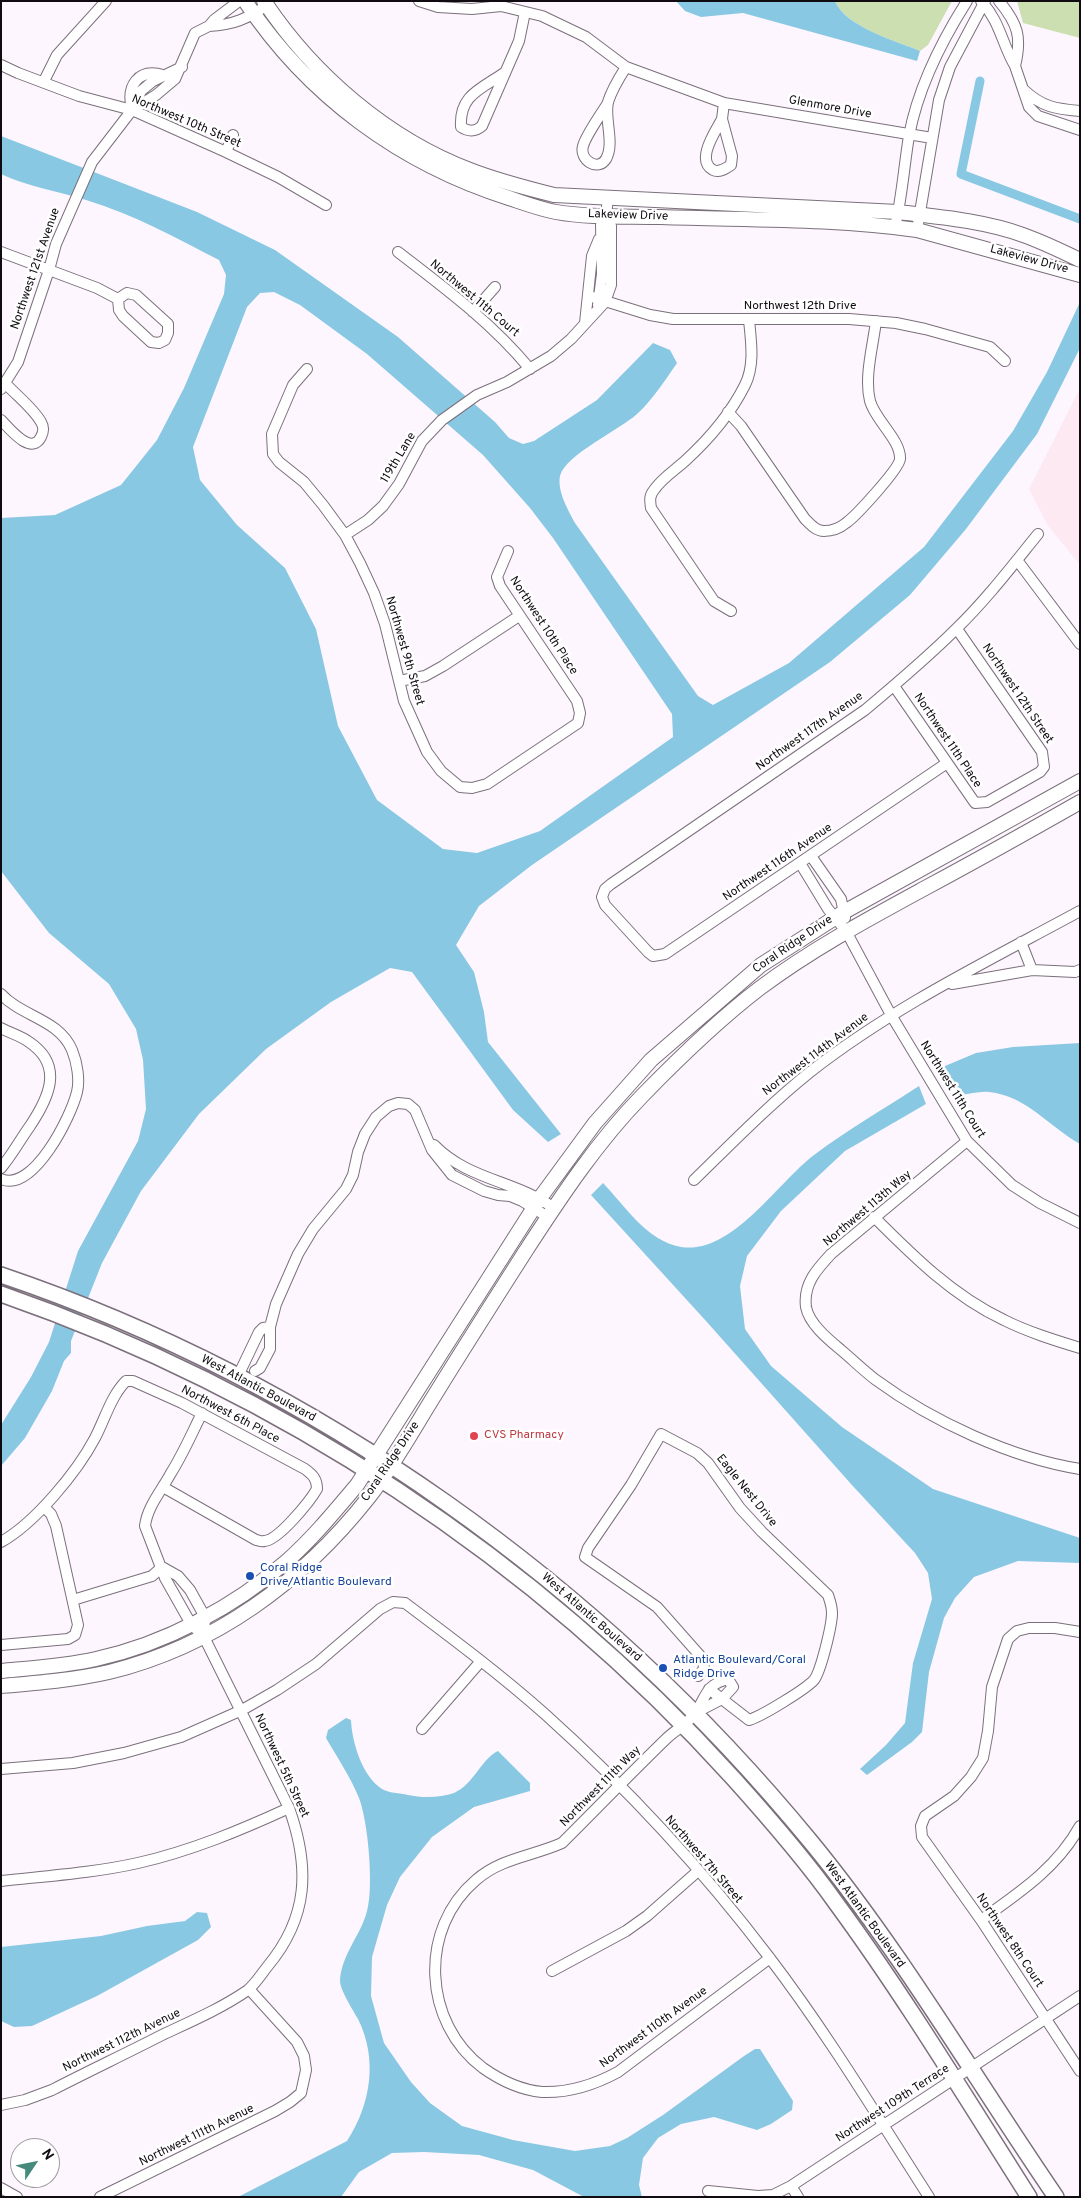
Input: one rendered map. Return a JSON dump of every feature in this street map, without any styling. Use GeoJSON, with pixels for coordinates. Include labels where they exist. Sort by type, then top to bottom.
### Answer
{"type":"FeatureCollection","features":[{"type":"Feature","properties":{"kind":"main road","name":"Lakeview Drive"},"geometry":{"type":"LineString","coordinates":[[245,1],[253,14],[300,70],[323,94],[357,122],[426,165],[487,191],[548,210],[606,216],[809,222],[917,230],[1080,275]]}},
{"type":"Feature","properties":{"kind":"main road","name":"Lakeview Drive"},"geometry":{"type":"LineString","coordinates":[[266,3],[293,39],[323,72],[367,112],[414,143],[469,170],[515,185],[554,195],[898,212],[992,226],[1023,235],[1080,260]]}},
{"type":"Feature","properties":{"kind":"main road","name":"Coral Ridge Drive"},"geometry":{"type":"LineString","coordinates":[[1,1671],[97,1659],[134,1648],[205,1617],[250,1590],[287,1561],[331,1516],[367,1471],[537,1203],[595,1124],[651,1060],[761,965],[840,914],[1080,781]]}},
{"type":"Feature","properties":{"kind":"main road","name":"Coral Ridge Drive"},"geometry":{"type":"LineString","coordinates":[[1,1686],[79,1678],[113,1671],[157,1656],[204,1637],[258,1605],[299,1573],[336,1537],[381,1480],[551,1212],[616,1125],[639,1099],[708,1032],[762,987],[846,931],[1080,802]]}},
{"type":"Feature","properties":{"kind":"main road","name":"West Atlantic Boulevard"},"geometry":{"type":"LineString","coordinates":[[1,1275],[93,1309],[247,1377],[390,1466],[481,1528],[541,1574],[628,1649],[695,1713],[812,1843],[887,1945],[1056,2197]]}},
{"type":"Feature","properties":{"kind":"main road"},"geometry":{"type":"LineString","coordinates":[[8,1296],[20,1282]]}},
{"type":"Feature","properties":{"kind":"main road","name":"West Atlantic Boulevard"},"geometry":{"type":"LineString","coordinates":[[8,1296],[139,1348],[236,1394],[293,1425],[443,1521],[521,1580],[611,1655],[684,1724],[763,1812],[836,1902],[1030,2197]]}},
{"type":"Feature","properties":{"kind":"street"},"geometry":{"type":"LineString","coordinates":[[44,81],[57,55],[106,1]]}},
{"type":"Feature","properties":{"kind":"street","name":"Northwest 121st Avenue"},"geometry":{"type":"LineString","coordinates":[[4,386],[18,362],[56,244],[71,206],[92,162],[132,110],[156,95],[175,79],[195,32],[209,26],[239,1]]}},
{"type":"Feature","properties":{"kind":"street","name":"Glenmore Drive"},"geometry":{"type":"LineString","coordinates":[[419,1],[438,7],[472,9],[501,6],[542,16],[586,37],[626,67],[724,103],[932,138]]}},
{"type":"Feature","properties":{"kind":"street"},"geometry":{"type":"LineString","coordinates":[[895,227],[909,134],[921,91],[936,57],[966,1]]}},
{"type":"Feature","properties":{"kind":"street"},"geometry":{"type":"LineString","coordinates":[[999,1],[1016,26],[1020,48],[1015,66]]}},
{"type":"Feature","properties":{"kind":"street"},"geometry":{"type":"LineString","coordinates":[[917,230],[939,100],[950,67],[983,2],[999,25],[1006,50],[1015,66],[1028,107],[1038,116],[1080,130]]}},
{"type":"Feature","properties":{"kind":"street"},"geometry":{"type":"LineString","coordinates":[[209,26],[228,25],[253,14],[266,3]]}},
{"type":"Feature","properties":{"kind":"street"},"geometry":{"type":"LineString","coordinates":[[504,73],[471,95],[463,105],[461,127],[471,131],[478,130],[482,126],[519,41],[525,12]]}},
{"type":"Feature","properties":{"kind":"street","name":"Northwest 10th Street"},"geometry":{"type":"LineString","coordinates":[[1,65],[79,96],[132,110],[278,177],[326,205]]}},
{"type":"Feature","properties":{"kind":"street"},"geometry":{"type":"LineString","coordinates":[[132,110],[129,100],[132,84],[141,76],[156,73],[163,75],[182,66]]}},
{"type":"Feature","properties":{"kind":"street"},"geometry":{"type":"LineString","coordinates":[[608,103],[609,152],[605,161],[599,164],[592,164],[586,162],[582,156],[583,146],[608,103],[615,84],[626,67]]}},
{"type":"Feature","properties":{"kind":"street"},"geometry":{"type":"LineString","coordinates":[[1022,88],[1035,101],[1046,106],[1080,111]]}},
{"type":"Feature","properties":{"kind":"street"},"geometry":{"type":"LineString","coordinates":[[722,120],[724,103]]}},
{"type":"Feature","properties":{"kind":"street"},"geometry":{"type":"LineString","coordinates":[[226,152],[233,135]]}},
{"type":"Feature","properties":{"kind":"street"},"geometry":{"type":"LineString","coordinates":[[602,301],[601,225],[606,216],[608,198]]}},
{"type":"Feature","properties":{"kind":"street"},"geometry":{"type":"LineString","coordinates":[[602,301],[611,285],[612,226],[606,216]]}},
{"type":"Feature","properties":{"kind":"street"},"geometry":{"type":"LineString","coordinates":[[586,322],[592,256],[601,233]]}},
{"type":"Feature","properties":{"kind":"street"},"geometry":{"type":"LineString","coordinates":[[1,252],[97,288],[118,299]]}},
{"type":"Feature","properties":{"kind":"street","name":"Northwest 11th Court"},"geometry":{"type":"LineString","coordinates":[[398,252],[473,312],[513,349],[530,369]]}},
{"type":"Feature","properties":{"kind":"street"},"geometry":{"type":"LineString","coordinates":[[473,312],[495,287]]}},
{"type":"Feature","properties":{"kind":"street"},"geometry":{"type":"LineString","coordinates":[[127,293],[136,295],[168,324],[166,340],[159,343],[151,342],[123,316],[119,310],[118,299],[127,293]]}},
{"type":"Feature","properties":{"kind":"street","name":"Northwest 12th Drive"},"geometry":{"type":"LineString","coordinates":[[589,296],[650,315],[673,319],[749,320],[823,318],[876,321],[925,329],[990,347],[1005,361]]}},
{"type":"Feature","properties":{"kind":"street","name":"119th Lane"},"geometry":{"type":"LineString","coordinates":[[345,535],[368,520],[383,506],[399,484],[422,441],[438,424],[477,394],[507,382],[552,356],[571,339],[602,301]]}},
{"type":"Feature","properties":{"kind":"street"},"geometry":{"type":"LineString","coordinates":[[731,611],[714,602],[651,508],[650,498],[654,489],[693,454],[728,412],[745,384],[750,370],[749,320]]}},
{"type":"Feature","properties":{"kind":"street"},"geometry":{"type":"LineString","coordinates":[[728,412],[741,426],[805,519],[814,528],[824,531],[837,529],[846,523],[893,472],[900,457],[897,446],[876,415],[870,402],[868,384],[876,321]]}},
{"type":"Feature","properties":{"kind":"street","name":"Northwest 9th Street"},"geometry":{"type":"LineString","coordinates":[[307,369],[293,385],[272,434],[273,454],[279,462],[304,482],[345,535],[374,593],[385,624],[407,709],[427,752],[441,771],[460,787]]}},
{"type":"Feature","properties":{"kind":"street"},"geometry":{"type":"LineString","coordinates":[[1,420],[24,442],[32,444],[38,441],[44,430],[40,420],[4,386]]}},
{"type":"Feature","properties":{"kind":"street","name":"Northwest 117th Avenue"},"geometry":{"type":"LineString","coordinates":[[625,928],[604,904],[602,897],[605,889],[865,710],[957,629],[994,588],[1038,534]]}},
{"type":"Feature","properties":{"kind":"street","name":"Northwest 10th Place"},"geometry":{"type":"LineString","coordinates":[[460,787],[472,788],[487,784],[578,723],[580,713],[577,701],[500,586],[497,577],[508,551]]}},
{"type":"Feature","properties":{"kind":"street"},"geometry":{"type":"LineString","coordinates":[[1017,560],[1080,644]]}},
{"type":"Feature","properties":{"kind":"street"},"geometry":{"type":"LineString","coordinates":[[399,681],[425,676],[437,670],[519,616]]}},
{"type":"Feature","properties":{"kind":"street","name":"Northwest 12th Street"},"geometry":{"type":"LineString","coordinates":[[957,629],[1042,752],[1044,767],[1040,772],[1010,789]]}},
{"type":"Feature","properties":{"kind":"street","name":"Northwest 11th Place"},"geometry":{"type":"LineString","coordinates":[[894,686],[975,803],[987,802],[1010,789]]}},
{"type":"Feature","properties":{"kind":"street","name":"Northwest 116th Avenue"},"geometry":{"type":"LineString","coordinates":[[625,928],[648,952],[654,956],[659,956],[811,856],[947,763]]}},
{"type":"Feature","properties":{"kind":"street","name":"Northwest 11th Court"},"geometry":{"type":"LineString","coordinates":[[811,856],[841,899],[840,914]]}},
{"type":"Feature","properties":{"kind":"street","name":"Northwest 11th Court"},"geometry":{"type":"LineString","coordinates":[[800,863],[840,914],[846,931],[891,1015],[967,1141],[1012,1185],[1040,1203],[1080,1223]]}},
{"type":"Feature","properties":{"kind":"street","name":"Northwest 114th Avenue"},"geometry":{"type":"LineString","coordinates":[[694,1180],[768,1107],[811,1072],[891,1015],[1080,911]]}},
{"type":"Feature","properties":{"kind":"street"},"geometry":{"type":"LineString","coordinates":[[1022,942],[1032,970]]}},
{"type":"Feature","properties":{"kind":"street","name":"Northwest 114th Avenue"},"geometry":{"type":"LineString","coordinates":[[944,986],[1032,970],[1076,972],[1080,970]]}},
{"type":"Feature","properties":{"kind":"street"},"geometry":{"type":"LineString","coordinates":[[1,994],[12,1003],[40,1018],[64,1037],[72,1050],[78,1090],[70,1114],[35,1169],[18,1180],[9,1183],[1,1179]]}},
{"type":"Feature","properties":{"kind":"street"},"geometry":{"type":"LineString","coordinates":[[1,1028],[30,1042],[44,1057],[50,1072],[50,1088],[42,1107],[1,1168]]}},
{"type":"Feature","properties":{"kind":"street"},"geometry":{"type":"LineString","coordinates":[[247,1377],[269,1342],[272,1334],[270,1326],[276,1304],[298,1254],[313,1229],[346,1189],[353,1175],[358,1152],[365,1134],[376,1117],[389,1106],[398,1103],[408,1104],[415,1110],[432,1150],[442,1165],[452,1175],[467,1184],[498,1195],[537,1203]]}},
{"type":"Feature","properties":{"kind":"street"},"geometry":{"type":"LineString","coordinates":[[428,1139],[453,1163],[537,1203],[551,1212]]}},
{"type":"Feature","properties":{"kind":"street","name":"Northwest 113th Way"},"geometry":{"type":"LineString","coordinates":[[967,1141],[930,1174],[874,1217],[831,1254],[814,1274],[806,1292],[806,1308],[815,1325],[876,1380],[921,1408],[967,1433],[1019,1453],[1080,1469]]}},
{"type":"Feature","properties":{"kind":"street"},"geometry":{"type":"LineString","coordinates":[[467,1184],[473,1171]]}},
{"type":"Feature","properties":{"kind":"street"},"geometry":{"type":"LineString","coordinates":[[874,1217],[927,1269],[965,1297],[1002,1320],[1080,1348]]}},
{"type":"Feature","properties":{"kind":"street"},"geometry":{"type":"LineString","coordinates":[[247,1377],[257,1336],[263,1328],[270,1326]]}},
{"type":"Feature","properties":{"kind":"street"},"geometry":{"type":"LineString","coordinates":[[257,1336],[269,1342]]}},
{"type":"Feature","properties":{"kind":"street","name":"Northwest 6th Place"},"geometry":{"type":"LineString","coordinates":[[44,1507],[72,1474],[95,1439],[118,1389],[126,1381],[133,1381],[202,1413],[305,1469],[314,1475],[317,1482],[317,1489],[313,1496],[288,1524],[265,1542],[256,1540],[163,1487]]}},
{"type":"Feature","properties":{"kind":"street","name":"Northwest 5th Street"},"geometry":{"type":"LineString","coordinates":[[202,1413],[146,1518],[145,1526],[150,1544],[162,1567],[165,1578],[191,1624],[204,1637],[242,1710],[289,1808],[299,1836],[304,1868],[302,1895],[295,1924],[283,1949],[249,1989]]}},
{"type":"Feature","properties":{"kind":"street","name":"Eagle Nest Drive"},"geometry":{"type":"LineString","coordinates":[[698,1676],[704,1668],[703,1659],[657,1607],[585,1557],[588,1548],[632,1485],[661,1434],[686,1446],[702,1458],[757,1527],[828,1595],[832,1604],[832,1615],[820,1671],[814,1681],[760,1717],[749,1720],[709,1689]]}},
{"type":"Feature","properties":{"kind":"street"},"geometry":{"type":"LineString","coordinates":[[1,1542],[44,1507],[51,1514],[56,1526],[78,1625],[75,1635],[68,1639],[1,1645]]}},
{"type":"Feature","properties":{"kind":"street"},"geometry":{"type":"LineString","coordinates":[[73,1600],[152,1576],[162,1567]]}},
{"type":"Feature","properties":{"kind":"street","name":"Northwest 5th Street"},"geometry":{"type":"LineString","coordinates":[[162,1567],[183,1582],[190,1590],[205,1617]]}},
{"type":"Feature","properties":{"kind":"street"},"geometry":{"type":"LineString","coordinates":[[171,1589],[183,1582]]}},
{"type":"Feature","properties":{"kind":"street","name":"Northwest 7th Street"},"geometry":{"type":"LineString","coordinates":[[242,1710],[316,1664],[380,1609],[393,1602],[405,1603],[481,1661],[546,1715],[621,1786],[698,1871],[770,1958],[928,2197]]}},
{"type":"Feature","properties":{"kind":"street"},"geometry":{"type":"LineString","coordinates":[[204,1637],[205,1617]]}},
{"type":"Feature","properties":{"kind":"street","name":"Northwest 8th Court"},"geometry":{"type":"LineString","coordinates":[[1080,1632],[1055,1628],[1029,1628],[1017,1630],[1008,1639],[992,1687],[988,1731],[983,1758],[971,1777],[954,1796],[925,1816],[921,1826],[922,1837],[981,1920],[1080,2071]]}},
{"type":"Feature","properties":{"kind":"street"},"geometry":{"type":"LineString","coordinates":[[422,1729],[481,1661]]}},
{"type":"Feature","properties":{"kind":"street"},"geometry":{"type":"LineString","coordinates":[[728,1678],[733,1687],[722,1699],[695,1713],[709,1689],[728,1678]]}},
{"type":"Feature","properties":{"kind":"street"},"geometry":{"type":"LineString","coordinates":[[1,1770],[73,1763],[124,1753],[181,1737],[242,1710]]}},
{"type":"Feature","properties":{"kind":"street","name":"Northwest 111th Way"},"geometry":{"type":"LineString","coordinates":[[542,2092],[519,2087],[494,2076],[473,2060],[455,2040],[444,2019],[437,1996],[434,1970],[437,1946],[446,1918],[460,1897],[475,1881],[493,1867],[512,1859],[543,1852],[562,1842],[621,1786],[668,1737],[695,1713]]}},
{"type":"Feature","properties":{"kind":"street"},"geometry":{"type":"LineString","coordinates":[[1,1880],[82,1872],[138,1863],[198,1846],[289,1808]]}},
{"type":"Feature","properties":{"kind":"street"},"geometry":{"type":"LineString","coordinates":[[981,1920],[1038,1879],[1061,1854],[1080,1826]]}},
{"type":"Feature","properties":{"kind":"street"},"geometry":{"type":"LineString","coordinates":[[552,1972],[626,1931],[647,1916],[698,1871]]}},
{"type":"Feature","properties":{"kind":"street","name":"Northwest 110th Avenue"},"geometry":{"type":"LineString","coordinates":[[542,2092],[571,2090],[595,2084],[618,2072],[770,1958]]}},
{"type":"Feature","properties":{"kind":"street","name":"Northwest 111th Avenue"},"geometry":{"type":"LineString","coordinates":[[100,2197],[275,2111],[301,2093],[306,2070],[304,2056],[297,2042],[249,1989]]}},
{"type":"Feature","properties":{"kind":"street","name":"Northwest 112th Avenue"},"geometry":{"type":"LineString","coordinates":[[1,2105],[25,2100],[52,2090],[221,2006],[249,1989]]}},
{"type":"Feature","properties":{"kind":"street","name":"Northwest 109th Terrace"},"geometry":{"type":"LineString","coordinates":[[708,2191],[758,2196],[773,2195],[791,2186],[1080,1996]]}},
{"type":"Feature","properties":{"kind":"street"},"geometry":{"type":"LineString","coordinates":[[791,2186],[798,2197]]}},
{"type":"Feature","properties":{"kind":"street"},"geometry":{"type":"LineString","coordinates":[[1,2188],[17,2197]]}},
{"type":"Feature","properties":{"kind":"shaded area"},"geometry":{"type":"Polygon","coordinates":[[[1080,388],[1080,565],[1048,526],[1029,489],[1080,388]]]}},
{"type":"Feature","properties":{"kind":"green space"},"geometry":{"type":"Polygon","coordinates":[[[835,1],[952,1],[928,45],[920,51],[860,26],[841,10],[835,1]]]}},
{"type":"Feature","properties":{"kind":"green space"},"geometry":{"type":"Polygon","coordinates":[[[1017,1],[1080,1],[1080,38],[1023,23],[1017,1]]]}},
{"type":"Feature","properties":{"kind":"water"},"geometry":{"type":"Polygon","coordinates":[[[676,1],[835,1],[849,18],[860,26],[920,51],[917,61],[743,13],[701,17],[685,11],[676,1]]]}},
{"type":"Feature","properties":{"kind":"water"},"geometry":{"type":"Polygon","coordinates":[[[1,136],[197,212],[275,250],[398,337],[495,422],[509,438],[523,444],[534,441],[597,400],[653,343],[670,350],[677,363],[653,397],[629,420],[582,451],[572,460],[564,468],[559,482],[564,500],[575,523],[698,696],[713,705],[789,663],[924,547],[1013,431],[1047,372],[1080,302],[1080,348],[1037,434],[966,529],[910,595],[830,662],[532,865],[479,906],[456,945],[474,972],[484,1012],[488,1042],[561,1134],[548,1142],[513,1110],[412,972],[390,968],[331,1002],[266,1049],[199,1114],[141,1191],[102,1263],[71,1341],[71,1353],[64,1361],[52,1391],[25,1438],[1,1466],[1,1425],[31,1377],[49,1342],[78,1251],[138,1141],[146,1109],[143,1060],[136,1029],[109,984],[49,933],[1,871],[1,518],[55,515],[121,485],[157,440],[184,388],[224,294],[226,275],[219,260],[137,219],[103,206],[1,174],[1,136]],[[274,292],[260,293],[247,307],[193,447],[200,480],[237,525],[285,568],[316,629],[338,726],[377,800],[443,849],[477,853],[540,831],[673,737],[672,714],[553,538],[530,508],[483,455],[367,354],[300,305],[274,292]]]}},
{"type":"Feature","properties":{"kind":"water"},"geometry":{"type":"Polygon","coordinates":[[[1080,1043],[1080,1144],[1015,1099],[989,1092],[961,1095],[942,1070],[945,1066],[976,1053],[1013,1047],[1080,1043]]]}},
{"type":"Feature","properties":{"kind":"water"},"geometry":{"type":"Polygon","coordinates":[[[919,1086],[926,1104],[845,1151],[781,1211],[747,1256],[740,1286],[745,1329],[771,1366],[842,1427],[933,1489],[1080,1538],[1080,1563],[1018,1561],[974,1577],[955,1598],[944,1618],[929,1672],[922,1732],[912,1742],[867,1775],[860,1769],[886,1745],[905,1723],[913,1663],[932,1599],[928,1573],[915,1553],[591,1195],[603,1183],[647,1230],[658,1238],[681,1247],[700,1246],[718,1240],[736,1229],[814,1155],[852,1128],[919,1086]]]}},
{"type":"Feature","properties":{"kind":"water"},"geometry":{"type":"Polygon","coordinates":[[[346,1718],[351,1720],[353,1738],[359,1758],[369,1776],[382,1789],[425,1797],[437,1797],[454,1793],[467,1784],[487,1759],[498,1751],[530,1783],[530,1791],[474,1807],[432,1837],[400,1877],[387,1905],[372,1957],[371,1996],[384,2043],[411,2082],[430,2103],[462,2126],[513,2140],[575,2151],[610,2146],[627,2138],[663,2115],[744,2056],[755,2049],[760,2049],[793,2101],[792,2110],[771,2124],[757,2130],[714,2117],[681,2124],[658,2138],[643,2158],[639,2185],[642,2197],[584,2197],[533,2170],[479,2155],[424,2152],[392,2153],[359,2172],[341,2197],[238,2197],[347,2141],[362,2112],[366,2097],[370,2065],[368,2050],[358,2019],[344,1995],[340,1981],[347,1954],[367,1911],[370,1886],[369,1854],[365,1822],[359,1798],[326,1738],[328,1730],[346,1718]]]}},
{"type":"Feature","properties":{"kind":"water"},"geometry":{"type":"Polygon","coordinates":[[[197,1912],[207,1913],[211,1927],[198,1940],[97,1996],[32,2026],[14,2027],[1,2021],[1,1947],[101,1936],[147,1926],[185,1921],[197,1912]]]}},
{"type":"Feature","properties":{"kind":"waterway"},"geometry":{"type":"LineString","coordinates":[[980,81],[961,174],[1080,219]]}},
{"type":"Feature","properties":{"kind":"place","name":"CVS Pharmacy"},"geometry":{"type":"Point","coordinates":[474,1436]}},
{"type":"Feature","properties":{"kind":"place","name":"Coral Ridge Drive/Atlantic Boulevard"},"geometry":{"type":"Point","coordinates":[250,1576]}},
{"type":"Feature","properties":{"kind":"place","name":"Atlantic Boulevard/Coral Ridge Drive"},"geometry":{"type":"Point","coordinates":[663,1668]}}]}
